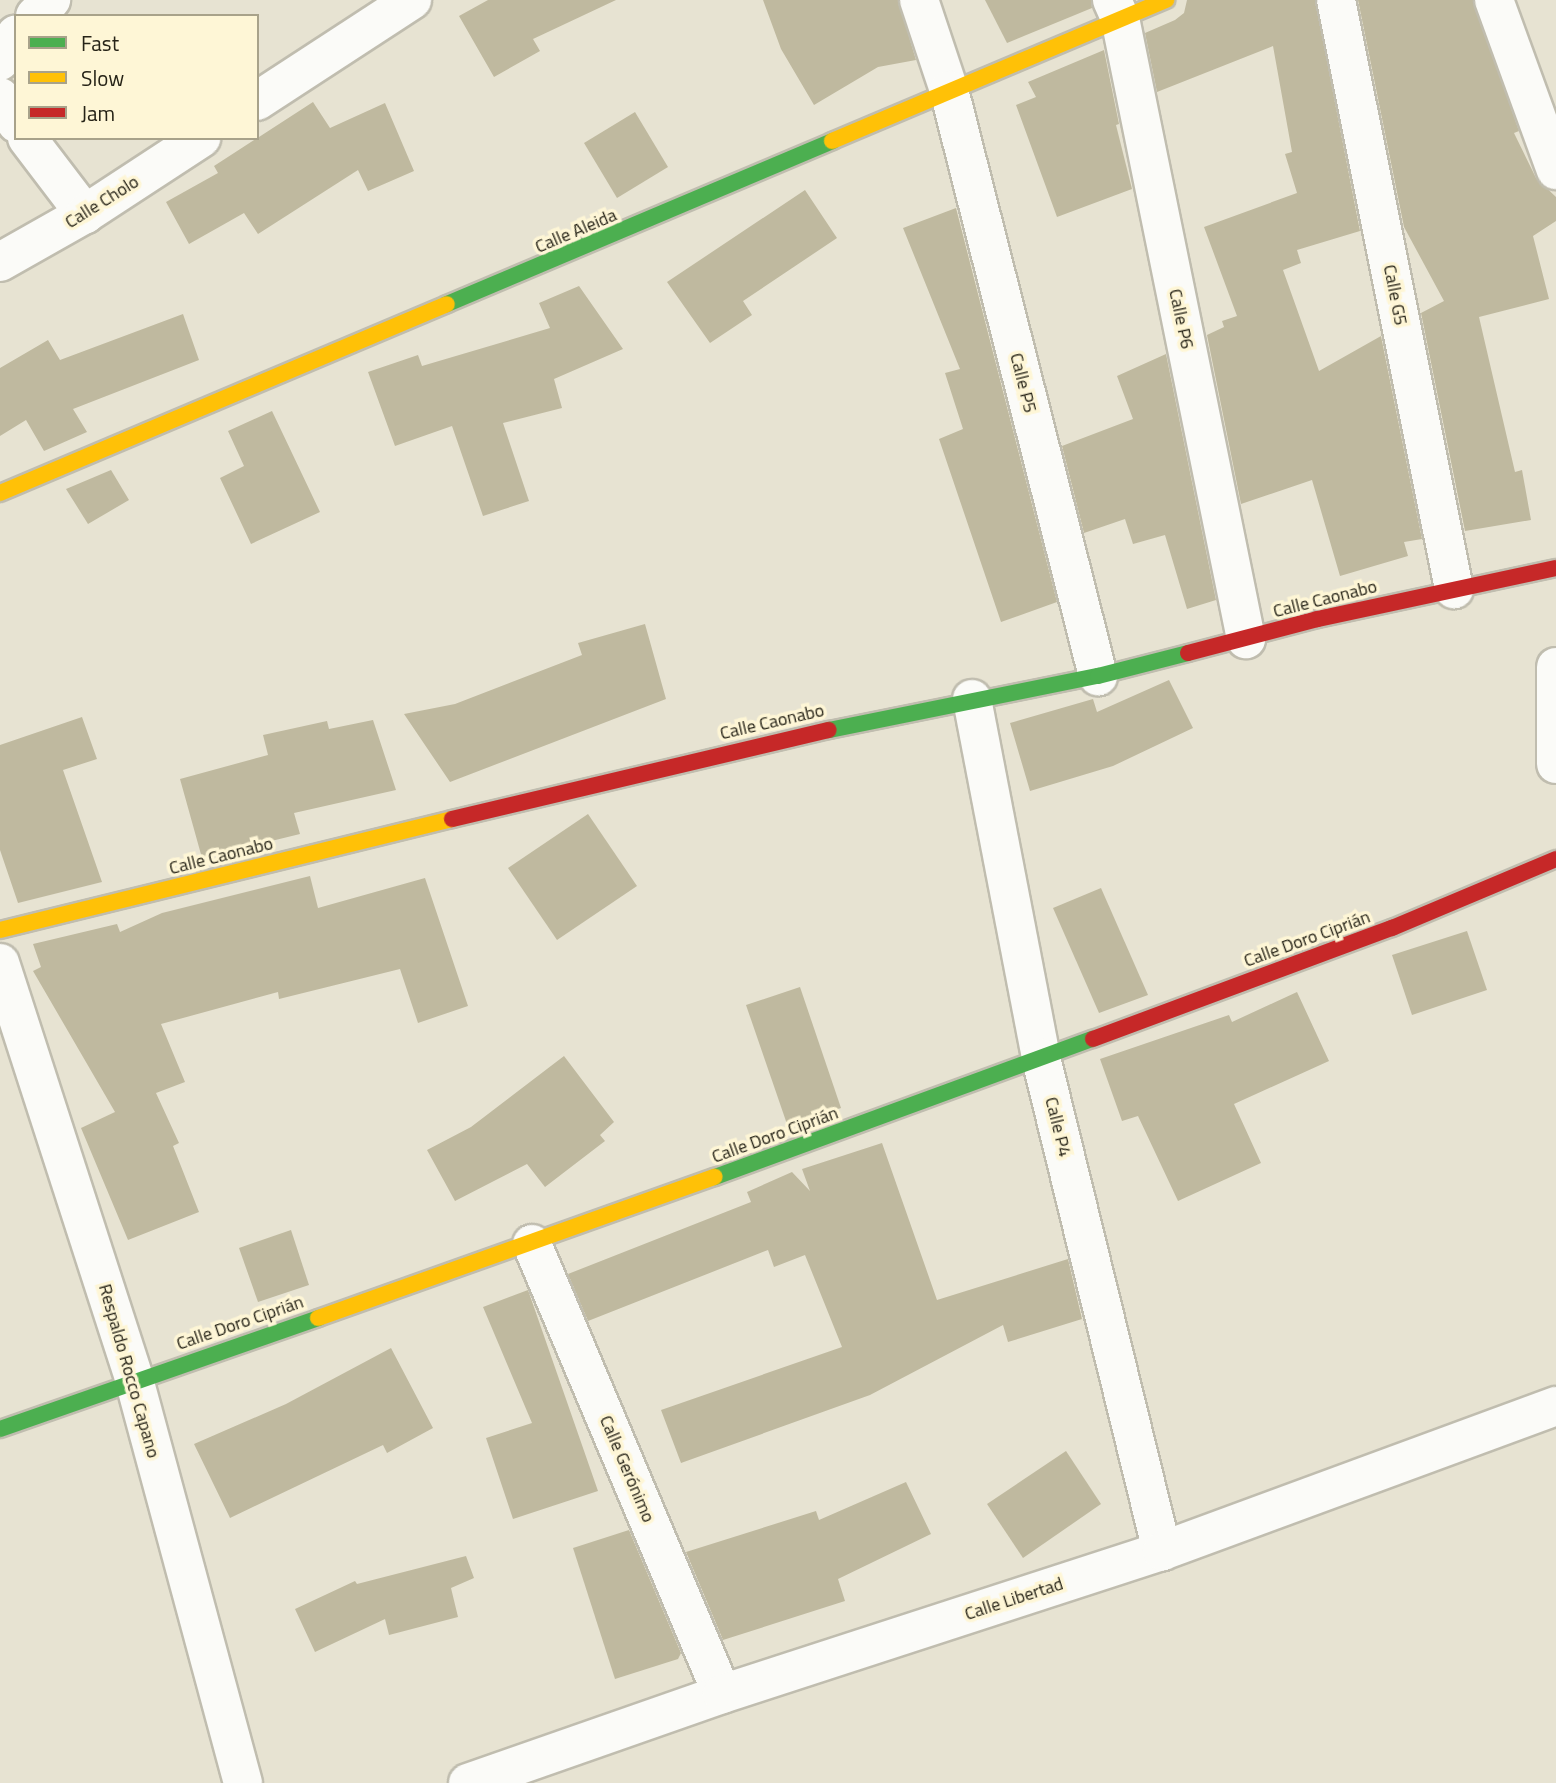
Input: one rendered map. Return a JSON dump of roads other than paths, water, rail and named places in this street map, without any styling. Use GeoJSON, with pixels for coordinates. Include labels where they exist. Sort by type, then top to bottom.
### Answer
{"type":"FeatureCollection","features":[{"type":"Feature","properties":{"kind":"street"},"geometry":{"type":"LineString","coordinates":[[37,14],[51,0]]}},
{"type":"Feature","properties":{"kind":"street"},"geometry":{"type":"LineString","coordinates":[[259,100],[412,0]]}},
{"type":"Feature","properties":{"kind":"street","name":"Calle P5"},"geometry":{"type":"LineString","coordinates":[[919,0],[949,90],[1098,676]]}},
{"type":"Feature","properties":{"kind":"street","name":"Calle Aleida"},"geometry":{"type":"LineString","coordinates":[[0,493],[736,185],[949,90],[1116,9],[1166,0]]}},
{"type":"Feature","properties":{"kind":"street","name":"Calle G5"},"geometry":{"type":"LineString","coordinates":[[1336,0],[1454,589]]}},
{"type":"Feature","properties":{"kind":"street"},"geometry":{"type":"LineString","coordinates":[[1494,0],[1556,170]]}},
{"type":"Feature","properties":{"kind":"street","name":"Calle P6"},"geometry":{"type":"LineString","coordinates":[[1116,9],[1247,639]]}},
{"type":"Feature","properties":{"kind":"street"},"geometry":{"type":"LineString","coordinates":[[0,61],[14,37]]}},
{"type":"Feature","properties":{"kind":"street"},"geometry":{"type":"LineString","coordinates":[[0,97],[14,121]]}},
{"type":"Feature","properties":{"kind":"street"},"geometry":{"type":"LineString","coordinates":[[29,140],[85,214]]}},
{"type":"Feature","properties":{"kind":"street","name":"Calle Cholo"},"geometry":{"type":"LineString","coordinates":[[0,262],[85,214],[198,140]]}},
{"type":"Feature","properties":{"kind":"street","name":"Calle Caonabo"},"geometry":{"type":"LineString","coordinates":[[0,930],[755,745],[972,699],[1098,676],[1454,589],[1556,568]]}},
{"type":"Feature","properties":{"kind":"street"},"geometry":{"type":"LineString","coordinates":[[1556,667],[1556,764]]}},
{"type":"Feature","properties":{"kind":"street","name":"Calle P4"},"geometry":{"type":"LineString","coordinates":[[972,699],[1041,1058],[1162,1551]]}},
{"type":"Feature","properties":{"kind":"street","name":"Calle Doro Ciprián"},"geometry":{"type":"LineString","coordinates":[[0,1429],[134,1379],[532,1244],[1041,1058],[1392,928],[1556,859]]}},
{"type":"Feature","properties":{"kind":"street","name":"Respaldo Rocco Capano"},"geometry":{"type":"LineString","coordinates":[[0,963],[134,1379],[243,1783]]}},
{"type":"Feature","properties":{"kind":"street","name":"Calle Gerónimo"},"geometry":{"type":"LineString","coordinates":[[532,1244],[722,1694]]}},
{"type":"Feature","properties":{"kind":"street","name":"Calle Libertad"},"geometry":{"type":"LineString","coordinates":[[468,1783],[722,1694],[1162,1551],[1556,1406]]}}]}
